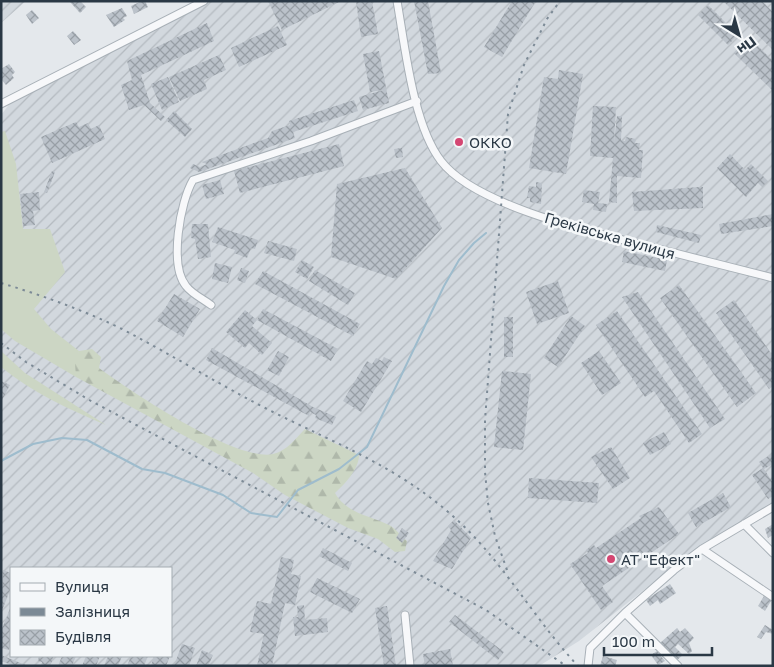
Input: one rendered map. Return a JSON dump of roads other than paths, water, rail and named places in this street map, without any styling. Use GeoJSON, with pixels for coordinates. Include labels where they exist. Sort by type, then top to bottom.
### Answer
{"type":"FeatureCollection","features":[{"type":"Feature","properties":{"kind":"street"},"geometry":{"type":"LineString","coordinates":[[1,104],[203,1]]}},
{"type":"Feature","properties":{"kind":"street","name":"Греківська вулиця"},"geometry":{"type":"LineString","coordinates":[[397,1],[423,123],[435,151],[448,169],[476,189],[500,201],[578,229],[773,278]]}},
{"type":"Feature","properties":{"kind":"street"},"geometry":{"type":"LineString","coordinates":[[211,305],[186,286],[179,273],[178,235],[181,213],[186,192],[194,180],[310,141],[417,101]]}},
{"type":"Feature","properties":{"kind":"street"},"geometry":{"type":"LineString","coordinates":[[588,666],[590,648],[625,613],[674,570],[702,549],[773,507]]}},
{"type":"Feature","properties":{"kind":"street"},"geometry":{"type":"LineString","coordinates":[[744,524],[773,553]]}},
{"type":"Feature","properties":{"kind":"street"},"geometry":{"type":"LineString","coordinates":[[702,549],[773,597]]}},
{"type":"Feature","properties":{"kind":"street"},"geometry":{"type":"LineString","coordinates":[[625,613],[678,666]]}},
{"type":"Feature","properties":{"kind":"street"},"geometry":{"type":"LineString","coordinates":[[405,615],[410,666]]}},
{"type":"Feature","properties":{"kind":"waterway"},"geometry":{"type":"LineString","coordinates":[[1,461],[33,444],[62,438],[87,440],[142,469],[165,473],[223,495],[251,513],[277,517],[298,490],[339,469],[367,447],[444,286],[459,260],[486,233]]}},
{"type":"Feature","properties":{"kind":"railway"},"geometry":{"type":"LineString","coordinates":[[507,570],[495,536],[488,503],[485,472],[485,420],[508,114],[524,65],[547,19],[560,1]]}},
{"type":"Feature","properties":{"kind":"railway"},"geometry":{"type":"LineString","coordinates":[[1,283],[31,292],[118,327],[254,402],[391,471],[413,485],[434,500],[472,535],[578,666]]}},
{"type":"Feature","properties":{"kind":"railway"},"geometry":{"type":"LineString","coordinates":[[1,343],[26,362],[91,401],[486,610],[566,666]]}},
{"type":"Feature","properties":{"kind":"place","name":"ОККО"},"geometry":{"type":"Point","coordinates":[459,142]}},
{"type":"Feature","properties":{"kind":"place","name":"АТ \"Ефект\""},"geometry":{"type":"Point","coordinates":[611,559]}}]}
